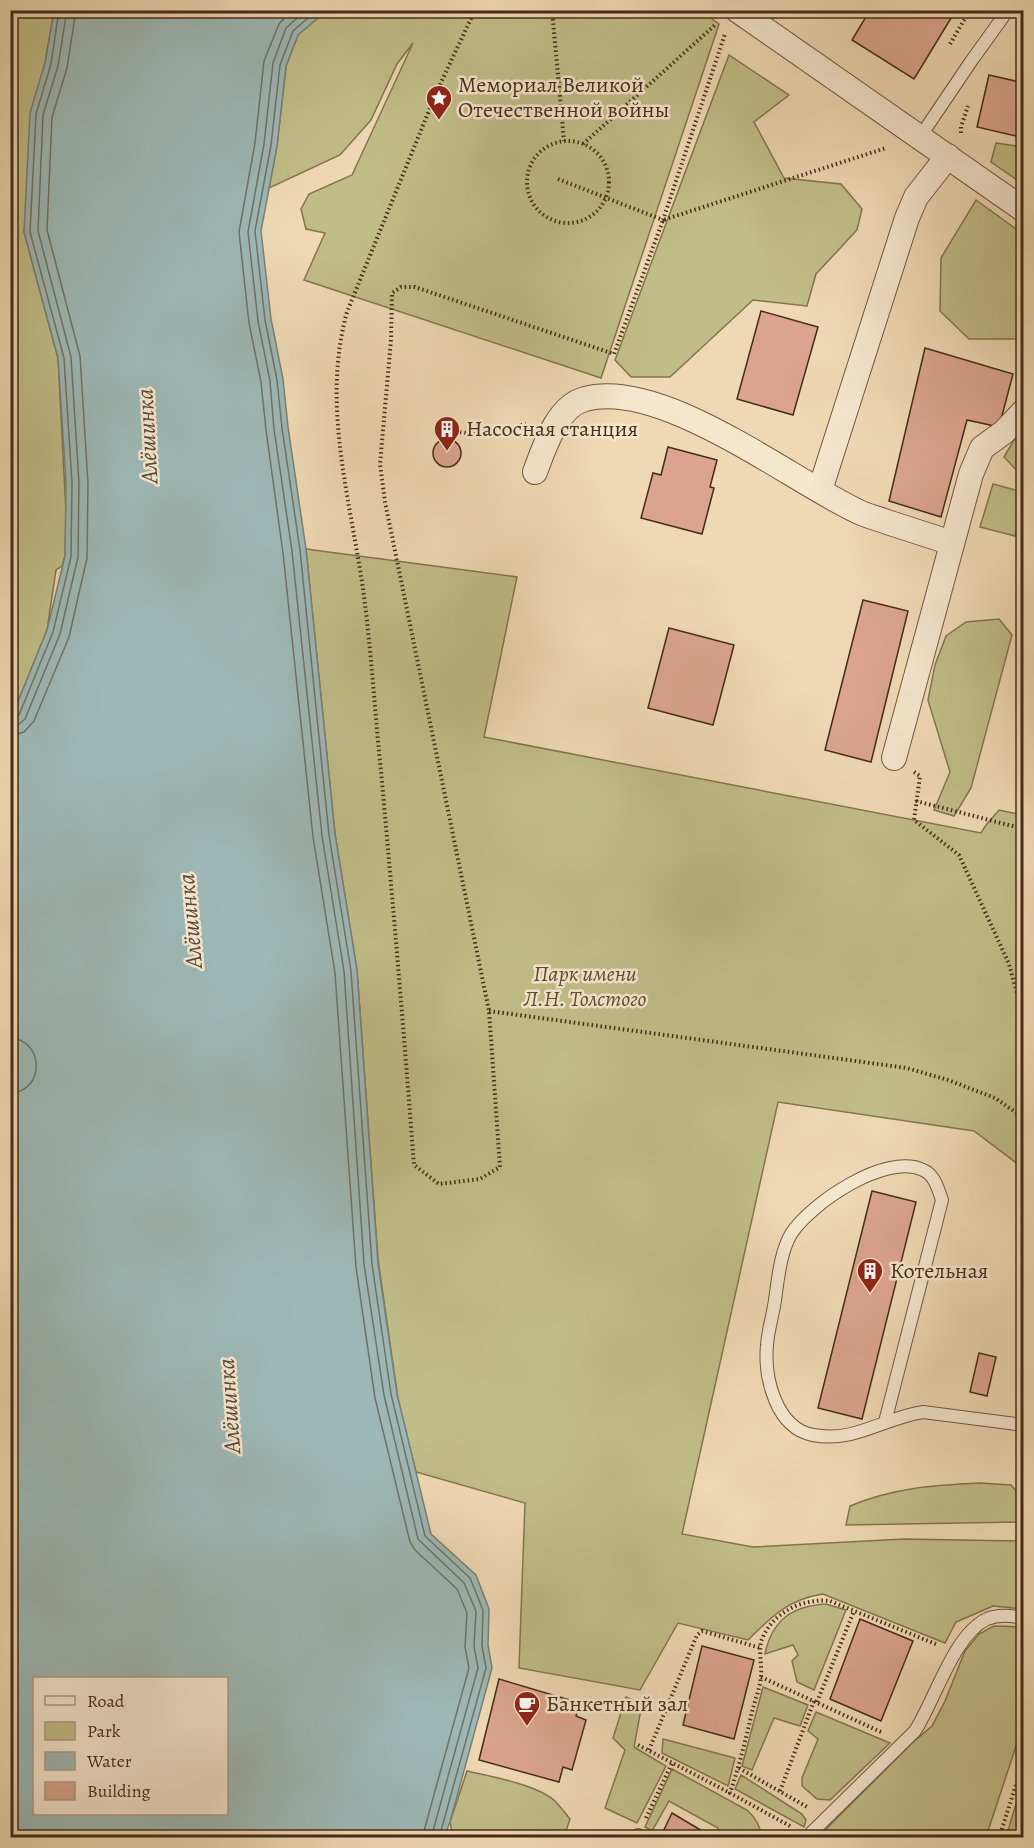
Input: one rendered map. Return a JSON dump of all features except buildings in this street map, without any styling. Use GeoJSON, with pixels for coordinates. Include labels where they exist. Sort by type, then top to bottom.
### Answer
{"type":"FeatureCollection","features":[{"type":"Feature","properties":{"kind":"street"},"geometry":{"type":"LineString","coordinates":[[727,21],[920,137],[955,149],[1023,210]]}},
{"type":"Feature","properties":{"kind":"street"},"geometry":{"type":"LineString","coordinates":[[820,490],[907,218],[916,197],[955,149]]}},
{"type":"Feature","properties":{"kind":"street"},"geometry":{"type":"LineString","coordinates":[[535,472],[550,433],[564,413],[583,399],[613,395],[647,403],[687,418],[742,445],[858,512],[952,543]]}},
{"type":"Feature","properties":{"kind":"street"},"geometry":{"type":"LineString","coordinates":[[894,758],[971,474],[982,448],[1004,432],[1023,411]]}},
{"type":"Feature","properties":{"kind":"lane"},"geometry":{"type":"LineString","coordinates":[[920,137],[1008,10]]}},
{"type":"Feature","properties":{"kind":"lane"},"geometry":{"type":"LineString","coordinates":[[885,1422],[942,1200],[935,1180],[924,1170],[907,1167],[887,1169],[866,1176],[823,1202],[801,1220],[790,1237],[784,1252],[766,1345],[769,1373],[781,1414],[796,1427],[810,1434],[834,1437],[860,1433],[909,1414],[923,1413],[1023,1425]]}},
{"type":"Feature","properties":{"kind":"lane"},"geometry":{"type":"LineString","coordinates":[[807,1836],[915,1731],[960,1644],[972,1630],[987,1619],[1003,1615],[1023,1618]]}},
{"type":"Feature","properties":{"kind":"path"},"geometry":{"type":"LineString","coordinates":[[475,10],[437,91],[347,312],[340,336],[336,370],[336,423],[365,604],[399,967],[414,1165],[439,1184],[480,1179],[500,1167],[489,1011],[385,502],[380,464],[391,340],[392,293],[401,287],[415,287],[614,354],[663,220],[727,21]]}},
{"type":"Feature","properties":{"kind":"path"},"geometry":{"type":"LineString","coordinates":[[552,10],[564,141]]}},
{"type":"Feature","properties":{"kind":"path"},"geometry":{"type":"LineString","coordinates":[[950,44],[970,10]]}},
{"type":"Feature","properties":{"kind":"path"},"geometry":{"type":"LineString","coordinates":[[583,144],[727,21]]}},
{"type":"Feature","properties":{"kind":"path"},"geometry":{"type":"LineString","coordinates":[[955,149],[972,97]]}},
{"type":"Feature","properties":{"kind":"path"},"geometry":{"type":"LineString","coordinates":[[558,179],[663,220],[920,137]]}},
{"type":"Feature","properties":{"kind":"path"},"geometry":{"type":"LineString","coordinates":[[564,141],[583,144],[594,151],[605,166],[608,185],[606,198],[594,213],[576,222],[563,223],[539,212],[531,201],[527,188],[527,175],[532,162],[540,152],[551,144],[564,141]]}},
{"type":"Feature","properties":{"kind":"path"},"geometry":{"type":"LineString","coordinates":[[442,434],[459,432],[485,436],[564,413]]}},
{"type":"Feature","properties":{"kind":"path"},"geometry":{"type":"LineString","coordinates":[[894,758],[920,776],[914,820],[959,855],[1009,964],[1019,1000],[1023,1006]]}},
{"type":"Feature","properties":{"kind":"path"},"geometry":{"type":"LineString","coordinates":[[916,801],[1023,830]]}},
{"type":"Feature","properties":{"kind":"path"},"geometry":{"type":"LineString","coordinates":[[489,1011],[907,1068],[948,1080],[995,1098],[1023,1118]]}},
{"type":"Feature","properties":{"kind":"path"},"geometry":{"type":"LineString","coordinates":[[730,1793],[739,1768],[761,1677],[761,1640],[779,1615],[792,1607],[818,1600],[830,1601],[956,1652]]}},
{"type":"Feature","properties":{"kind":"path"},"geometry":{"type":"LineString","coordinates":[[780,1791],[854,1611]]}},
{"type":"Feature","properties":{"kind":"path"},"geometry":{"type":"LineString","coordinates":[[649,1750],[697,1635],[702,1631],[761,1648]]}},
{"type":"Feature","properties":{"kind":"path"},"geometry":{"type":"LineString","coordinates":[[761,1677],[903,1742]]}},
{"type":"Feature","properties":{"kind":"path"},"geometry":{"type":"LineString","coordinates":[[638,1745],[807,1836]]}},
{"type":"Feature","properties":{"kind":"path"},"geometry":{"type":"LineString","coordinates":[[999,1838],[1023,1760]]}},
{"type":"Feature","properties":{"kind":"path"},"geometry":{"type":"LineString","coordinates":[[637,1836],[672,1762]]}},
{"type":"Feature","properties":{"kind":"path"},"geometry":{"type":"LineString","coordinates":[[739,1768],[826,1818]]}},
{"type":"Feature","properties":{"kind":"green space"},"geometry":{"type":"Polygon","coordinates":[[[700,10],[719,24],[601,378],[304,280],[325,233],[306,229],[301,209],[309,194],[352,175],[413,43],[397,64],[371,120],[340,155],[269,188],[277,146],[286,66],[298,35],[326,11],[700,10]]]}},
{"type":"Feature","properties":{"kind":"green space"},"geometry":{"type":"Polygon","coordinates":[[[10,11],[54,11],[45,63],[24,232],[58,358],[66,512],[65,556],[62,566],[56,570],[47,630],[11,719],[10,11]]]}},
{"type":"Feature","properties":{"kind":"green space"},"geometry":{"type":"Polygon","coordinates":[[[729,55],[789,95],[754,122],[784,178],[841,184],[862,209],[857,230],[816,274],[807,306],[753,300],[670,377],[631,377],[615,360],[729,55]]]}},
{"type":"Feature","properties":{"kind":"green space"},"geometry":{"type":"Polygon","coordinates":[[[996,143],[1023,147],[1023,184],[991,162],[996,143]]]}},
{"type":"Feature","properties":{"kind":"green space"},"geometry":{"type":"Polygon","coordinates":[[[976,200],[1023,234],[1023,339],[969,339],[940,311],[941,258],[976,200]]]}},
{"type":"Feature","properties":{"kind":"green space"},"geometry":{"type":"Polygon","coordinates":[[[1023,425],[1023,477],[1004,457],[1023,425]]]}},
{"type":"Feature","properties":{"kind":"green space"},"geometry":{"type":"Polygon","coordinates":[[[993,484],[1023,492],[1023,505],[1015,536],[980,527],[993,484]]]}},
{"type":"Feature","properties":{"kind":"green space","name":"Парк имени Л.Н. Толстого"},"geometry":{"type":"Polygon","coordinates":[[[306,549],[517,577],[484,737],[981,833],[999,810],[1023,815],[1023,1168],[974,1131],[778,1102],[682,1534],[753,1547],[904,1539],[1023,1541],[1023,1609],[993,1606],[956,1622],[945,1643],[823,1594],[791,1604],[765,1623],[748,1640],[678,1623],[640,1690],[519,1668],[525,1503],[416,1472],[398,1399],[378,1259],[357,970],[335,834],[306,549]]]}},
{"type":"Feature","properties":{"kind":"green space"},"geometry":{"type":"Polygon","coordinates":[[[999,619],[1012,635],[971,788],[954,816],[934,810],[950,772],[928,700],[935,665],[946,636],[966,622],[999,619]]]}},
{"type":"Feature","properties":{"kind":"green space"},"geometry":{"type":"Polygon","coordinates":[[[980,1483],[1011,1485],[1023,1499],[1023,1522],[846,1525],[850,1506],[866,1500],[914,1488],[980,1483]]]}},
{"type":"Feature","properties":{"kind":"green space"},"geometry":{"type":"Polygon","coordinates":[[[826,1604],[846,1610],[814,1690],[797,1682],[792,1661],[798,1655],[793,1645],[765,1654],[773,1632],[785,1617],[803,1608],[826,1604]]]}},
{"type":"Feature","properties":{"kind":"green space"},"geometry":{"type":"Polygon","coordinates":[[[994,1626],[1023,1627],[1023,1725],[986,1837],[826,1838],[821,1834],[932,1726],[945,1701],[965,1651],[979,1634],[994,1626]]]}},
{"type":"Feature","properties":{"kind":"green space"},"geometry":{"type":"Polygon","coordinates":[[[763,1687],[808,1705],[800,1726],[774,1718],[752,1770],[742,1766],[763,1687]]]}},
{"type":"Feature","properties":{"kind":"green space"},"geometry":{"type":"Polygon","coordinates":[[[626,1697],[642,1704],[634,1747],[666,1766],[637,1823],[605,1808],[625,1750],[613,1738],[626,1697]]]}},
{"type":"Feature","properties":{"kind":"green space"},"geometry":{"type":"Polygon","coordinates":[[[816,1712],[890,1743],[830,1800],[817,1799],[802,1786],[802,1778],[818,1739],[808,1731],[816,1712]]]}},
{"type":"Feature","properties":{"kind":"green space"},"geometry":{"type":"Polygon","coordinates":[[[663,1739],[735,1758],[728,1786],[662,1753],[663,1739]]]}},
{"type":"Feature","properties":{"kind":"green space"},"geometry":{"type":"Polygon","coordinates":[[[672,1769],[747,1810],[757,1822],[761,1837],[721,1837],[718,1828],[669,1801],[652,1831],[645,1827],[672,1769]]]}},
{"type":"Feature","properties":{"kind":"green space"},"geometry":{"type":"Polygon","coordinates":[[[467,1771],[513,1782],[547,1795],[570,1819],[564,1837],[453,1837],[450,1822],[467,1771]]]}},
{"type":"Feature","properties":{"kind":"green space"},"geometry":{"type":"Polygon","coordinates":[[[741,1775],[802,1814],[806,1820],[804,1827],[735,1789],[741,1775]]]}},
{"type":"Feature","properties":{"kind":"green space"},"geometry":{"type":"Polygon","coordinates":[[[1023,1781],[1023,1837],[1006,1837],[1023,1781]]]}},
{"type":"Feature","properties":{"kind":"water","name":"Алёшинка"},"geometry":{"type":"Polygon","coordinates":[[[54,11],[326,11],[298,35],[286,66],[277,146],[261,231],[271,319],[283,379],[306,549],[335,834],[357,970],[378,1263],[397,1394],[431,1534],[476,1575],[489,1609],[488,1645],[492,1668],[444,1837],[11,1837],[10,1120],[14,1066],[10,1036],[11,719],[47,630],[65,556],[66,483],[58,358],[24,232],[30,113],[45,63],[54,11]]]}},
{"type":"Feature","properties":{"kind":"place","name":"Мемориал Великой Отечественной войны"},"geometry":{"type":"Point","coordinates":[439,121]}},
{"type":"Feature","properties":{"kind":"place","name":"Насосная станция"},"geometry":{"type":"Point","coordinates":[447,452]}},
{"type":"Feature","properties":{"kind":"place","name":"Котельная"},"geometry":{"type":"Point","coordinates":[870,1294]}},
{"type":"Feature","properties":{"kind":"place","name":"Банкетный зал"},"geometry":{"type":"Point","coordinates":[527,1727]}}]}
